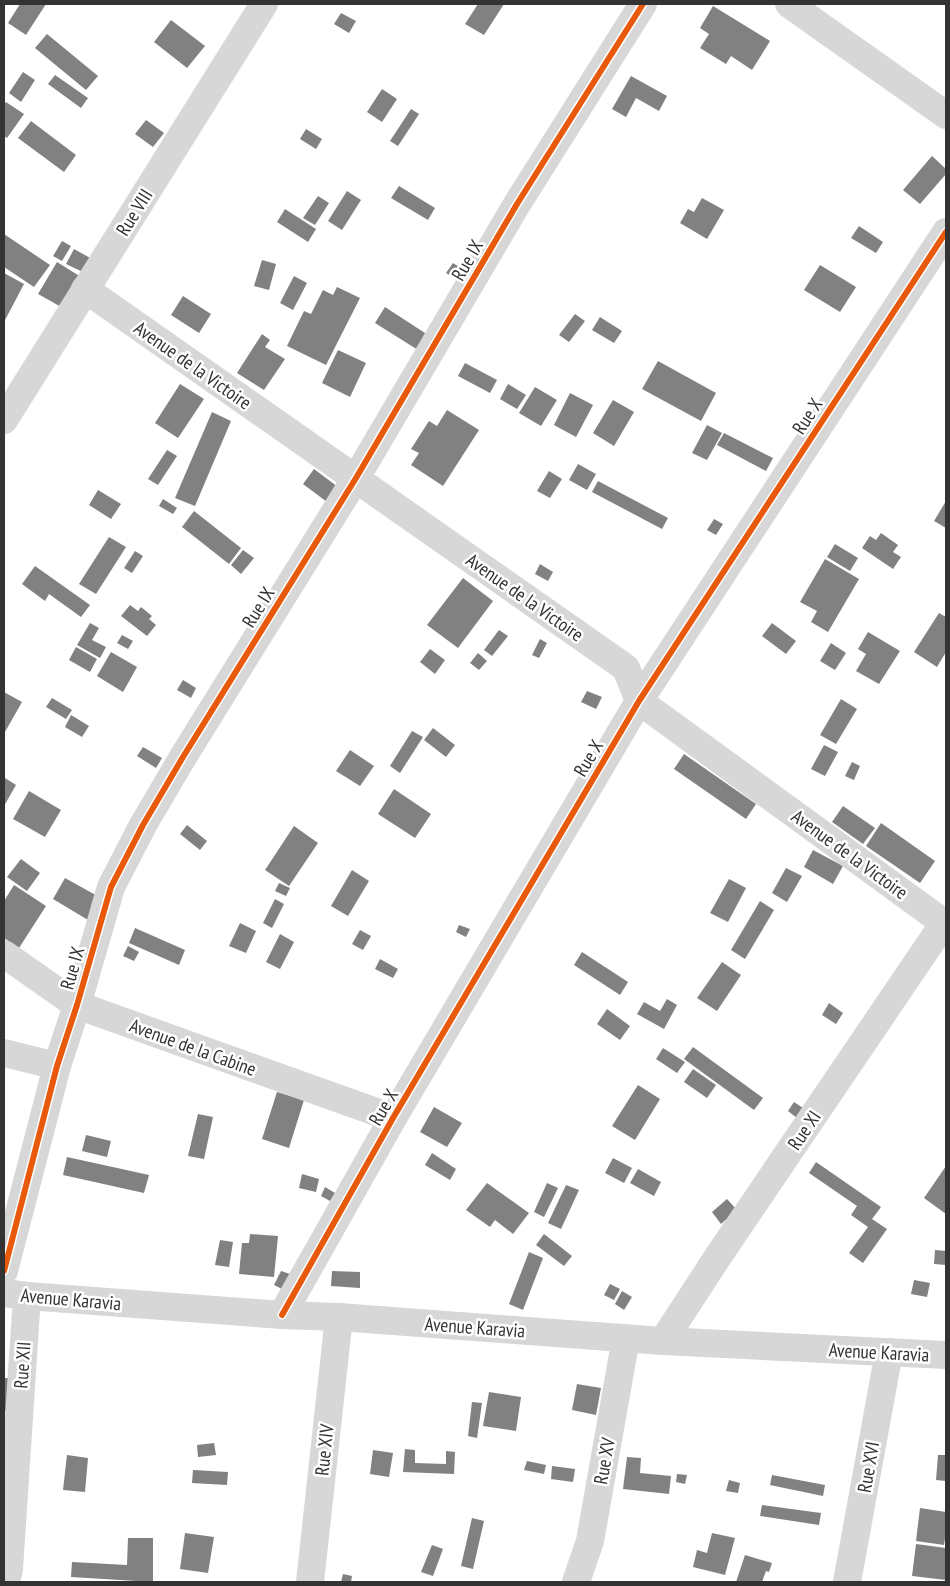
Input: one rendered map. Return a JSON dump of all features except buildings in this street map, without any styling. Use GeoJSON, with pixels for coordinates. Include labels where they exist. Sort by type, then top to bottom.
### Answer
{"type":"FeatureCollection","features":[{"type":"Feature","properties":{"kind":"street","name":"Rue VIII"},"geometry":{"type":"LineString","coordinates":[[4,420],[264,4]]}},
{"type":"Feature","properties":{"kind":"street","name":"Rue IX"},"geometry":{"type":"LineString","coordinates":[[4,1271],[57,1066],[77,1005],[111,887],[143,824],[182,757],[356,478],[517,204],[643,4]]}},
{"type":"Feature","properties":{"kind":"street"},"geometry":{"type":"LineString","coordinates":[[789,4],[946,115]]}},
{"type":"Feature","properties":{"kind":"street","name":"Rue X"},"geometry":{"type":"LineString","coordinates":[[282,1315],[393,1118],[639,701],[946,232]]}},
{"type":"Feature","properties":{"kind":"street","name":"Avenue de la Victoire"},"geometry":{"type":"LineString","coordinates":[[85,289],[626,668],[639,701],[945,921]]}},
{"type":"Feature","properties":{"kind":"street","name":"Rue XI"},"geometry":{"type":"LineString","coordinates":[[663,1341],[716,1258],[945,921]]}},
{"type":"Feature","properties":{"kind":"street","name":"Avenue de la Cabine"},"geometry":{"type":"LineString","coordinates":[[4,954],[77,1005],[393,1118]]}},
{"type":"Feature","properties":{"kind":"street"},"geometry":{"type":"LineString","coordinates":[[4,1053],[57,1066]]}},
{"type":"Feature","properties":{"kind":"street","name":"Avenue Karavia"},"geometry":{"type":"LineString","coordinates":[[15,1295],[663,1341],[946,1355]]}},
{"type":"Feature","properties":{"kind":"street","name":"Rue XII"},"geometry":{"type":"LineString","coordinates":[[6,1582],[9,1569],[15,1295]]}},
{"type":"Feature","properties":{"kind":"street","name":"Rue XIV"},"geometry":{"type":"LineString","coordinates":[[310,1582],[339,1317]]}},
{"type":"Feature","properties":{"kind":"street","name":"Rue XV"},"geometry":{"type":"LineString","coordinates":[[576,1582],[590,1541],[626,1338]]}},
{"type":"Feature","properties":{"kind":"street","name":"Rue XVI"},"geometry":{"type":"LineString","coordinates":[[847,1582],[889,1352]]}},
{"type":"Feature","properties":{"kind":"cycle path"},"geometry":{"type":"LineString","coordinates":[[4,1271],[57,1066],[77,1005],[111,887],[143,825],[183,757],[356,478],[517,204],[643,4]]}},
{"type":"Feature","properties":{"kind":"cycle path"},"geometry":{"type":"LineString","coordinates":[[282,1315],[393,1118],[639,701],[946,232]]}}]}
